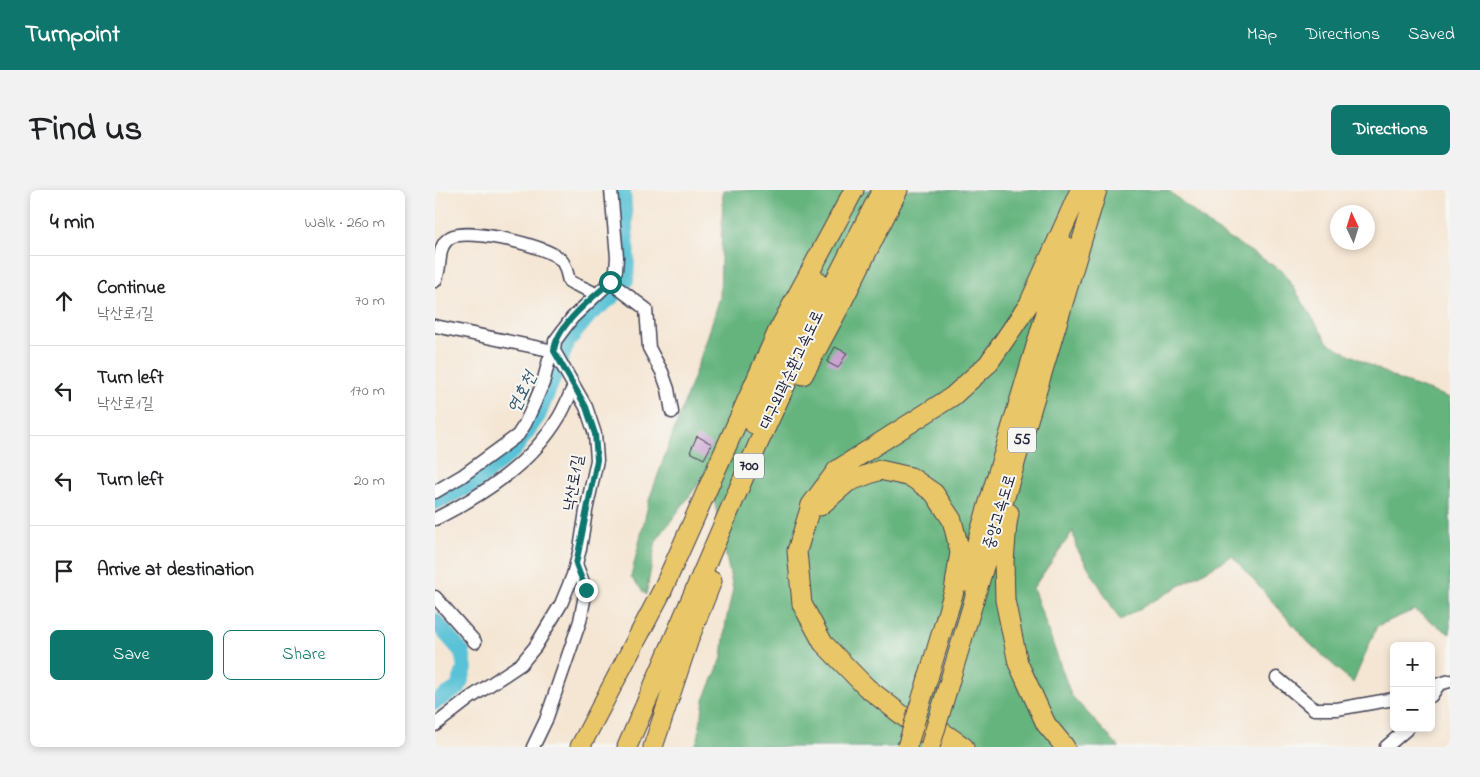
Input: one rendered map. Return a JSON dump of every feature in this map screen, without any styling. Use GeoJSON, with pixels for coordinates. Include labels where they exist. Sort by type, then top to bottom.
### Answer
{"type":"FeatureCollection","features":[{"type":"Feature","properties":{"kind":"highway"},"geometry":{"type":"LineString","coordinates":[[580,747],[662,591],[777,333],[854,190]]}},
{"type":"Feature","properties":{"kind":"highway","name":"대구외곽순환고속도로"},"geometry":{"type":"LineString","coordinates":[[614,747],[778,367],[822,272],[864,190]]}},
{"type":"Feature","properties":{"kind":"highway","name":"대구외곽순환고속도로"},"geometry":{"type":"LineString","coordinates":[[627,747],[771,416],[823,304],[883,190]]}},
{"type":"Feature","properties":{"kind":"highway"},"geometry":{"type":"LineString","coordinates":[[653,747],[689,639],[732,529],[766,450],[898,190]]}},
{"type":"Feature","properties":{"kind":"highway"},"geometry":{"type":"LineString","coordinates":[[943,747],[867,687],[823,643],[802,604],[797,551],[811,505],[837,470],[953,396],[988,364],[1029,304],[1081,190]]}},
{"type":"Feature","properties":{"kind":"highway","name":"중앙고속도로"},"geometry":{"type":"LineString","coordinates":[[930,747],[937,683],[1081,190]]}},
{"type":"Feature","properties":{"kind":"highway","name":"중앙고속도로"},"geometry":{"type":"LineString","coordinates":[[916,747],[1031,410],[1097,190]]}},
{"type":"Feature","properties":{"kind":"highway"},"geometry":{"type":"LineString","coordinates":[[1031,410],[1007,524],[1005,600],[1018,663],[1046,724],[1065,747]]}},
{"type":"Feature","properties":{"kind":"highway"},"geometry":{"type":"LineString","coordinates":[[907,747],[937,683],[960,552],[952,520],[934,493],[911,477],[880,470],[848,482],[820,505],[805,550],[812,601],[829,634],[870,679],[964,747]]}},
{"type":"Feature","properties":{"kind":"street"},"geometry":{"type":"LineString","coordinates":[[435,492],[462,476],[518,435],[525,424],[543,383],[549,360],[554,351],[555,341],[572,318],[596,295],[612,284],[617,257],[611,190]]}},
{"type":"Feature","properties":{"kind":"street"},"geometry":{"type":"LineString","coordinates":[[435,281],[439,269],[438,252],[443,244],[450,237],[476,234],[522,242],[551,252],[561,260],[567,271],[569,281],[577,286],[589,289],[596,295]]}},
{"type":"Feature","properties":{"kind":"street"},"geometry":{"type":"LineString","coordinates":[[612,284],[646,310],[649,348],[665,380],[672,412]]}},
{"type":"Feature","properties":{"kind":"street"},"geometry":{"type":"LineString","coordinates":[[435,326],[554,351]]}},
{"type":"Feature","properties":{"kind":"street","name":"낙산로1길"},"geometry":{"type":"LineString","coordinates":[[435,726],[470,698],[521,664],[535,647],[561,604],[576,564],[597,460],[595,434],[586,407],[554,351]]}},
{"type":"Feature","properties":{"kind":"street"},"geometry":{"type":"LineString","coordinates":[[435,519],[466,502],[509,474],[548,433],[560,416],[574,386]]}},
{"type":"Feature","properties":{"kind":"street"},"geometry":{"type":"LineString","coordinates":[[533,747],[546,720],[580,621],[586,590],[576,564]]}},
{"type":"Feature","properties":{"kind":"street"},"geometry":{"type":"LineString","coordinates":[[435,596],[475,642]]}},
{"type":"Feature","properties":{"kind":"street"},"geometry":{"type":"LineString","coordinates":[[1277,678],[1314,709],[1337,709],[1390,700]]}},
{"type":"Feature","properties":{"kind":"street"},"geometry":{"type":"LineString","coordinates":[[1435,689],[1439,684],[1450,681]]}},
{"type":"Feature","properties":{"kind":"street"},"geometry":{"type":"LineString","coordinates":[[1387,747],[1404,732]]}},
{"type":"Feature","properties":{"kind":"green space"},"geometry":{"type":"Polygon","coordinates":[[[723,190],[1168,190],[1214,229],[1284,272],[1328,343],[1399,380],[1450,398],[1450,634],[1414,610],[1377,626],[1353,683],[1309,643],[1232,556],[1120,620],[1076,547],[1073,531],[1033,588],[1071,695],[1119,747],[694,747],[698,739],[704,700],[722,658],[726,621],[733,589],[708,471],[656,541],[646,595],[631,577],[650,497],[705,345],[720,297],[723,190]]]}},
{"type":"Feature","properties":{"kind":"building"},"geometry":{"type":"Polygon","coordinates":[[[835,347],[847,353],[838,368],[827,362],[835,347]]]}},
{"type":"Feature","properties":{"kind":"building"},"geometry":{"type":"Polygon","coordinates":[[[697,436],[712,444],[704,459],[690,452],[697,436]]]}},
{"type":"Feature","properties":{"kind":"waterway","name":"연호천"},"geometry":{"type":"LineString","coordinates":[[435,502],[474,484],[514,450],[538,416],[568,341],[590,314],[612,297],[626,280],[627,260],[623,190]]}},
{"type":"Feature","properties":{"kind":"waterway","name":"연호천"},"geometry":{"type":"LineString","coordinates":[[435,621],[462,652],[465,668],[458,688],[435,702]]}},
{"type":"Feature","properties":{"kind":"route"},"geometry":{"type":"LineString","coordinates":[[586,590],[576,564],[581,549],[586,511],[597,460],[595,434],[586,407],[554,351],[555,341],[572,318],[610,282]]}}]}
